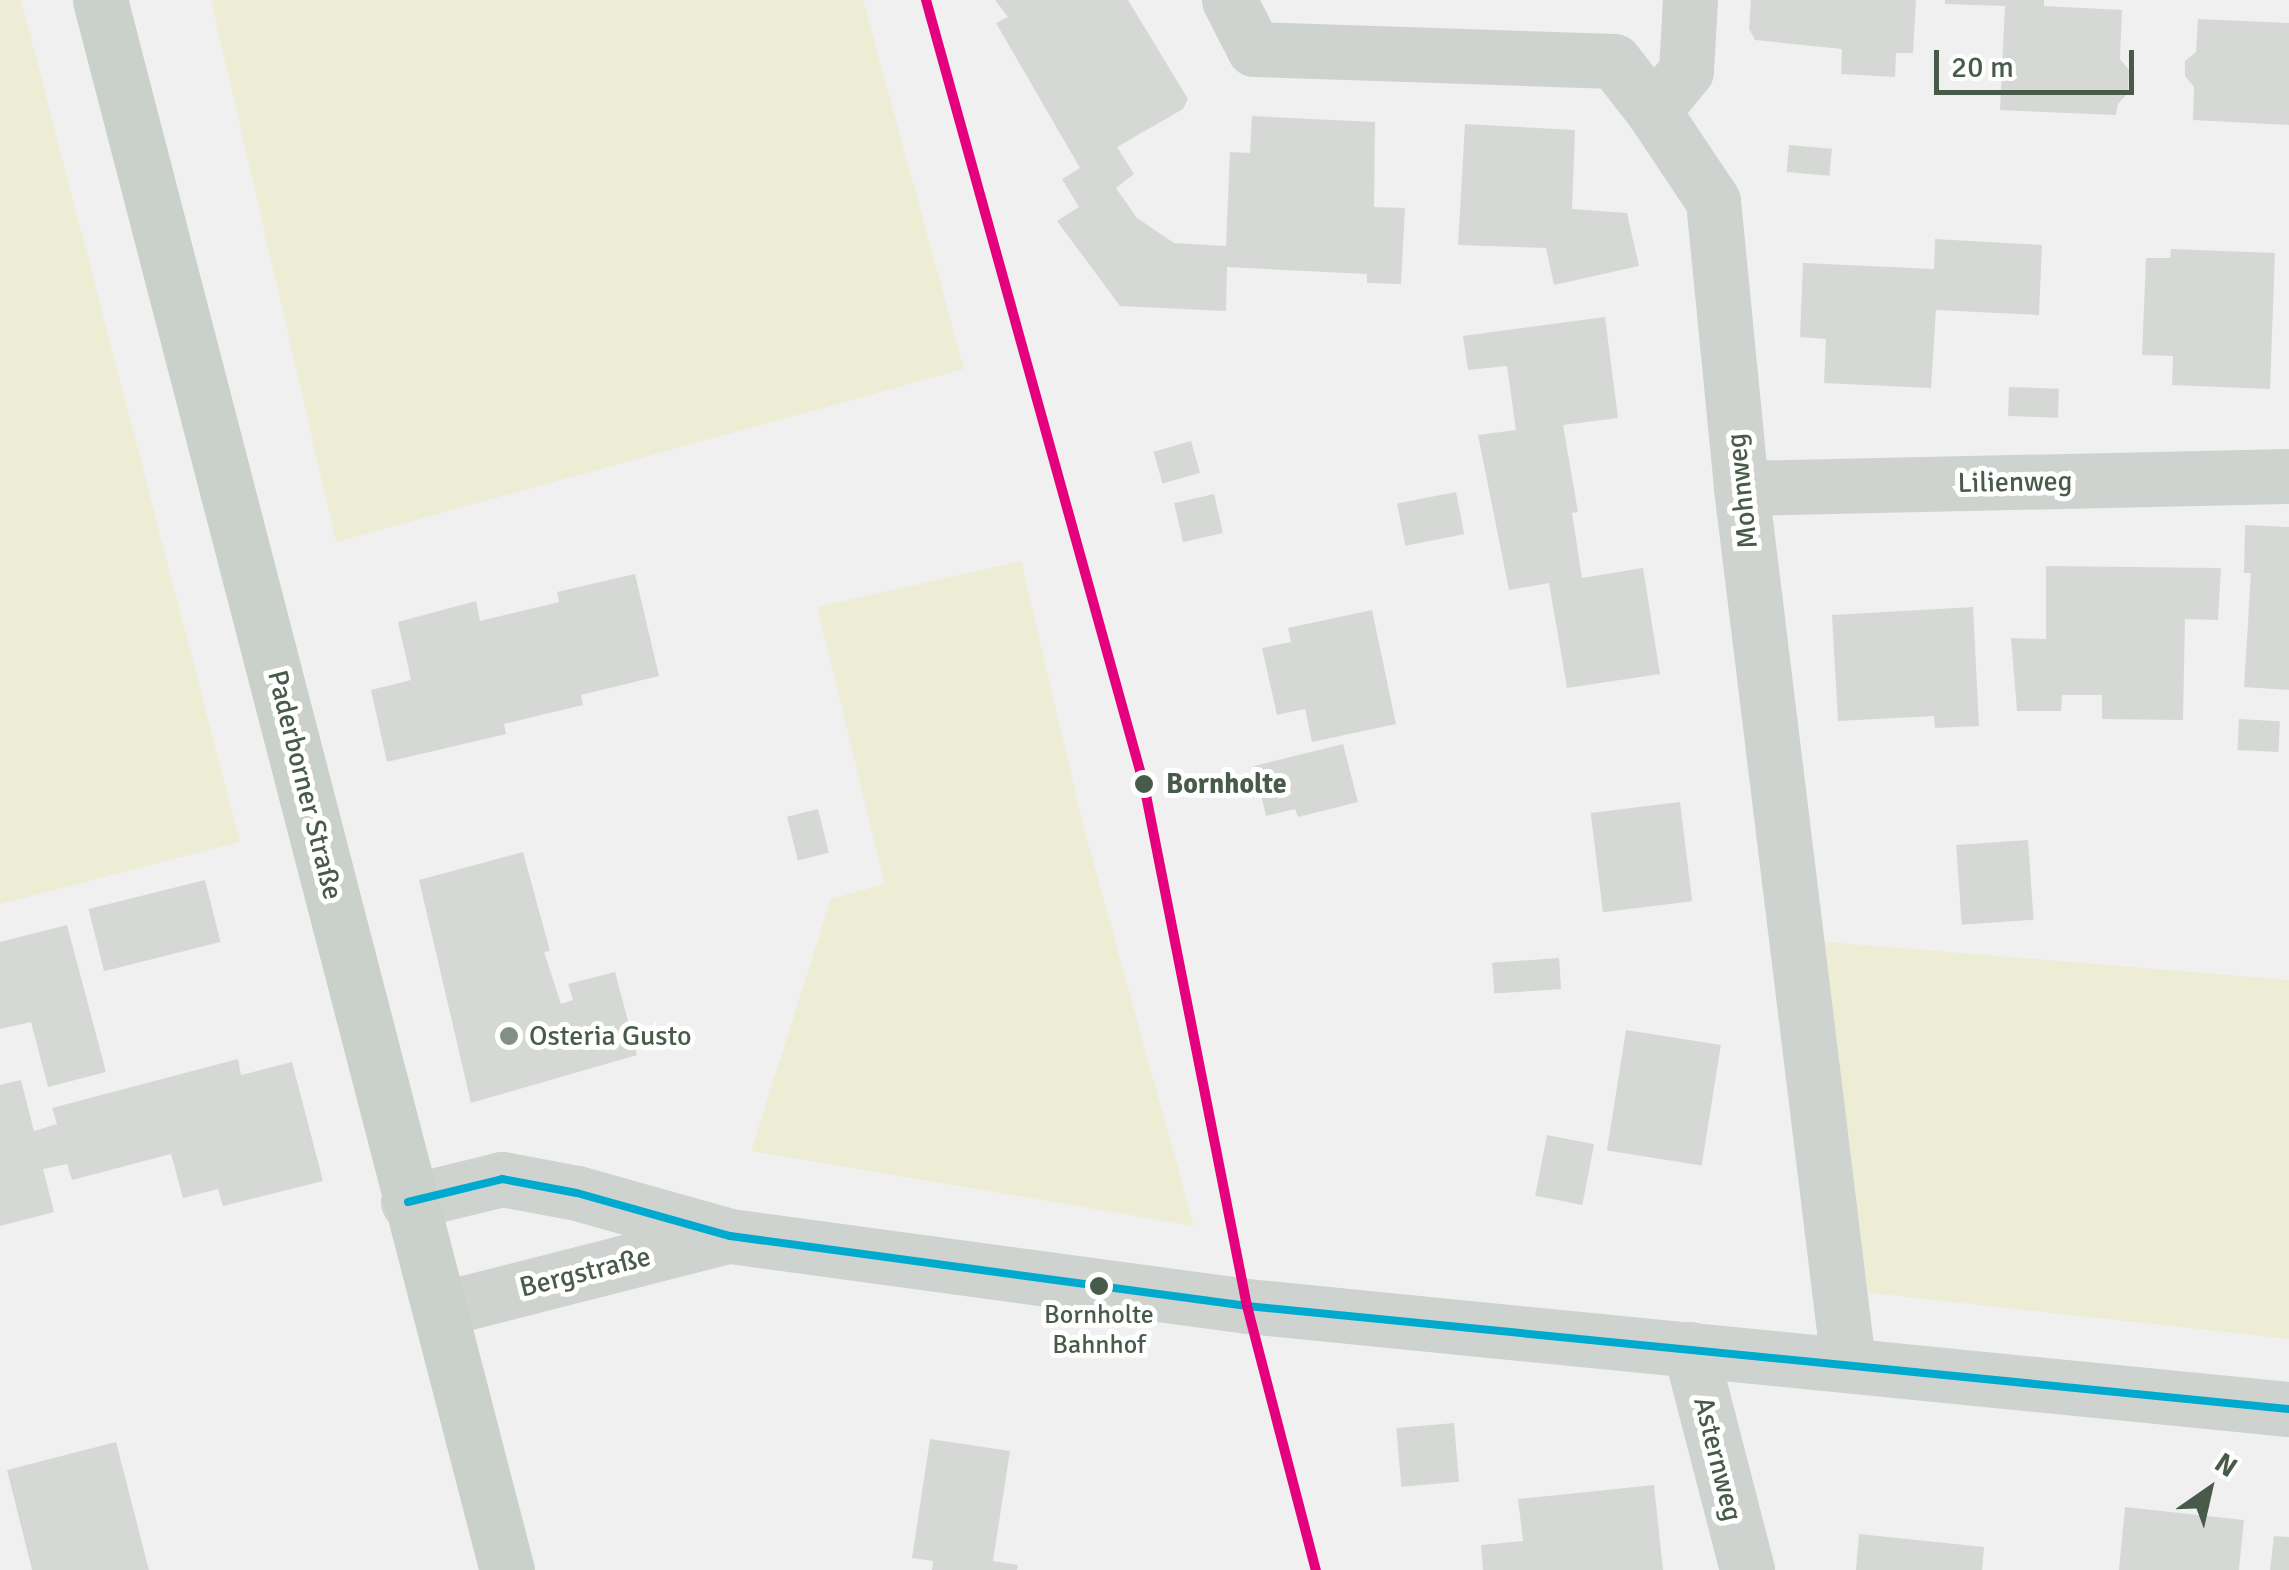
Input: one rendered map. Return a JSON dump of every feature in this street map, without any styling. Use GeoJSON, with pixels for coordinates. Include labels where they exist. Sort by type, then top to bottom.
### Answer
{"type":"FeatureCollection","features":[{"type":"Feature","properties":{"kind":"main road","name":"Paderborner Straße"},"geometry":{"type":"LineString","coordinates":[[100,0],[328,874],[408,1202],[441,1309],[507,1570]]}},
{"type":"Feature","properties":{"kind":"street","name":"Mohnweg"},"geometry":{"type":"LineString","coordinates":[[1229,0],[1254,49],[1614,61],[1654,111],[1713,201],[1740,488],[1848,1363]]}},
{"type":"Feature","properties":{"kind":"street"},"geometry":{"type":"LineString","coordinates":[[1654,111],[1686,71],[1690,0]]}},
{"type":"Feature","properties":{"kind":"street","name":"Lilienweg"},"geometry":{"type":"LineString","coordinates":[[1740,488],[2289,476]]}},
{"type":"Feature","properties":{"kind":"street","name":"Bergstraße"},"geometry":{"type":"LineString","coordinates":[[408,1202],[502,1179],[577,1193],[730,1236],[1247,1306],[2289,1409]]}},
{"type":"Feature","properties":{"kind":"street","name":"Bergstraße"},"geometry":{"type":"LineString","coordinates":[[441,1309],[730,1236]]}},
{"type":"Feature","properties":{"kind":"street","name":"Asternweg"},"geometry":{"type":"LineString","coordinates":[[1690,1348],[1747,1570]]}},
{"type":"Feature","properties":{"kind":"green space"},"geometry":{"type":"Polygon","coordinates":[[[0,0],[21,0],[240,842],[0,904],[0,0]]]}},
{"type":"Feature","properties":{"kind":"green space"},"geometry":{"type":"Polygon","coordinates":[[[211,0],[863,0],[964,369],[336,542],[211,0]]]}},
{"type":"Feature","properties":{"kind":"green space"},"geometry":{"type":"Polygon","coordinates":[[[1021,561],[1084,829],[1194,1226],[751,1151],[831,899],[885,884],[817,607],[1021,561]]]}},
{"type":"Feature","properties":{"kind":"green space"},"geometry":{"type":"Polygon","coordinates":[[[1815,941],[2289,980],[2289,1339],[1862,1292],[1815,941]]]}},
{"type":"Feature","properties":{"kind":"building"},"geometry":{"type":"Polygon","coordinates":[[[995,0],[1128,0],[1188,99],[1183,109],[1117,147],[1134,174],[1116,188],[1137,218],[1174,243],[1226,246],[1230,152],[1250,153],[1252,116],[1375,122],[1374,207],[1405,208],[1401,284],[1367,283],[1367,274],[1227,267],[1226,311],[1120,306],[1057,221],[1079,207],[1062,179],[1080,168],[996,23],[1008,17],[995,0]]]}},
{"type":"Feature","properties":{"kind":"building"},"geometry":{"type":"Polygon","coordinates":[[[1751,0],[1916,0],[1913,53],[1896,53],[1895,77],[1841,74],[1842,49],[1755,40],[1749,29],[1751,0]]]}},
{"type":"Feature","properties":{"kind":"building"},"geometry":{"type":"Polygon","coordinates":[[[1945,0],[2044,0],[2044,6],[2122,10],[2120,59],[2129,70],[2128,93],[2118,104],[2116,115],[2000,110],[2005,6],[1945,4],[1945,0]]]}},
{"type":"Feature","properties":{"kind":"building"},"geometry":{"type":"Polygon","coordinates":[[[2198,19],[2289,23],[2289,125],[2193,120],[2194,87],[2185,76],[2185,61],[2196,52],[2198,19]]]}},
{"type":"Feature","properties":{"kind":"building"},"geometry":{"type":"Polygon","coordinates":[[[1465,124],[1575,130],[1572,209],[1627,213],[1639,266],[1554,285],[1546,248],[1458,245],[1465,124]]]}},
{"type":"Feature","properties":{"kind":"building"},"geometry":{"type":"Polygon","coordinates":[[[1789,145],[1832,149],[1829,176],[1787,172],[1789,145]]]}},
{"type":"Feature","properties":{"kind":"building"},"geometry":{"type":"Polygon","coordinates":[[[1935,239],[2042,245],[2039,315],[1936,310],[1931,388],[1824,383],[1826,339],[1800,337],[1803,263],[1934,269],[1935,239]]]}},
{"type":"Feature","properties":{"kind":"building"},"geometry":{"type":"Polygon","coordinates":[[[2171,249],[2275,253],[2270,389],[2172,385],[2173,356],[2142,355],[2146,258],[2170,258],[2171,249]]]}},
{"type":"Feature","properties":{"kind":"building"},"geometry":{"type":"Polygon","coordinates":[[[1605,317],[1618,418],[1563,425],[1578,512],[1572,513],[1582,578],[1643,568],[1660,674],[1567,688],[1549,583],[1509,590],[1478,435],[1516,430],[1507,366],[1468,370],[1463,336],[1605,317]]]}},
{"type":"Feature","properties":{"kind":"building"},"geometry":{"type":"Polygon","coordinates":[[[2009,387],[2059,389],[2058,418],[2008,416],[2009,387]]]}},
{"type":"Feature","properties":{"kind":"building"},"geometry":{"type":"Polygon","coordinates":[[[1191,441],[1200,473],[1163,483],[1154,452],[1191,441]]]}},
{"type":"Feature","properties":{"kind":"building"},"geometry":{"type":"Polygon","coordinates":[[[1456,492],[1464,534],[1405,546],[1397,503],[1456,492]]]}},
{"type":"Feature","properties":{"kind":"building"},"geometry":{"type":"Polygon","coordinates":[[[1214,494],[1223,533],[1183,542],[1174,503],[1214,494]]]}},
{"type":"Feature","properties":{"kind":"building"},"geometry":{"type":"Polygon","coordinates":[[[2245,525],[2289,527],[2289,690],[2244,687],[2251,573],[2244,573],[2245,525]]]}},
{"type":"Feature","properties":{"kind":"building"},"geometry":{"type":"Polygon","coordinates":[[[2046,566],[2221,568],[2218,620],[2185,619],[2183,720],[2102,719],[2102,695],[2062,695],[2061,711],[2017,711],[2011,638],[2046,639],[2046,566]]]}},
{"type":"Feature","properties":{"kind":"building"},"geometry":{"type":"Polygon","coordinates":[[[635,574],[659,676],[581,695],[583,705],[504,724],[506,734],[387,762],[371,690],[411,680],[398,622],[476,601],[480,621],[559,602],[557,592],[635,574]]]}},
{"type":"Feature","properties":{"kind":"building"},"geometry":{"type":"Polygon","coordinates":[[[1973,607],[1979,726],[1935,728],[1934,716],[1838,721],[1832,615],[1973,607]]]}},
{"type":"Feature","properties":{"kind":"building"},"geometry":{"type":"Polygon","coordinates":[[[1372,610],[1396,724],[1312,742],[1305,709],[1277,715],[1262,648],[1291,642],[1288,628],[1372,610]]]}},
{"type":"Feature","properties":{"kind":"building"},"geometry":{"type":"Polygon","coordinates":[[[2239,719],[2280,721],[2278,752],[2237,750],[2239,719]]]}},
{"type":"Feature","properties":{"kind":"building"},"geometry":{"type":"Polygon","coordinates":[[[1343,744],[1358,802],[1298,817],[1295,809],[1266,816],[1254,766],[1343,744]]]}},
{"type":"Feature","properties":{"kind":"building"},"geometry":{"type":"Polygon","coordinates":[[[1680,802],[1692,901],[1603,912],[1591,813],[1680,802]]]}},
{"type":"Feature","properties":{"kind":"building"},"geometry":{"type":"Polygon","coordinates":[[[818,809],[829,853],[798,860],[787,817],[818,809]]]}},
{"type":"Feature","properties":{"kind":"building"},"geometry":{"type":"Polygon","coordinates":[[[2028,840],[2034,920],[1962,925],[1956,845],[2028,840]]]}},
{"type":"Feature","properties":{"kind":"building"},"geometry":{"type":"Polygon","coordinates":[[[523,852],[550,951],[544,952],[561,1004],[573,1000],[568,984],[615,972],[637,1055],[471,1103],[419,880],[523,852]]]}},
{"type":"Feature","properties":{"kind":"building"},"geometry":{"type":"Polygon","coordinates":[[[205,880],[220,942],[104,971],[89,909],[205,880]]]}},
{"type":"Feature","properties":{"kind":"building"},"geometry":{"type":"Polygon","coordinates":[[[67,925],[106,1072],[48,1087],[31,1022],[0,1029],[0,942],[67,925]]]}},
{"type":"Feature","properties":{"kind":"building"},"geometry":{"type":"Polygon","coordinates":[[[1559,958],[1561,989],[1494,994],[1492,963],[1559,958]]]}},
{"type":"Feature","properties":{"kind":"building"},"geometry":{"type":"Polygon","coordinates":[[[1626,1030],[1721,1045],[1702,1166],[1607,1150],[1626,1030]]]}},
{"type":"Feature","properties":{"kind":"building"},"geometry":{"type":"Polygon","coordinates":[[[238,1059],[241,1075],[292,1062],[323,1181],[223,1206],[218,1189],[183,1198],[171,1154],[72,1180],[67,1164],[43,1169],[54,1212],[0,1226],[0,1085],[21,1080],[34,1131],[57,1124],[52,1108],[238,1059]]]}},
{"type":"Feature","properties":{"kind":"building"},"geometry":{"type":"Polygon","coordinates":[[[1547,1135],[1594,1144],[1582,1205],[1535,1196],[1547,1135]]]}},
{"type":"Feature","properties":{"kind":"building"},"geometry":{"type":"Polygon","coordinates":[[[1454,1423],[1459,1482],[1401,1487],[1396,1428],[1454,1423]]]}},
{"type":"Feature","properties":{"kind":"building"},"geometry":{"type":"Polygon","coordinates":[[[930,1439],[1010,1451],[993,1561],[1018,1565],[1017,1570],[932,1570],[933,1561],[912,1558],[930,1439]]]}},
{"type":"Feature","properties":{"kind":"building"},"geometry":{"type":"Polygon","coordinates":[[[116,1442],[149,1570],[32,1570],[7,1470],[116,1442]]]}},
{"type":"Feature","properties":{"kind":"building"},"geometry":{"type":"Polygon","coordinates":[[[1654,1485],[1663,1570],[1483,1570],[1481,1545],[1523,1541],[1518,1499],[1654,1485]]]}},
{"type":"Feature","properties":{"kind":"building"},"geometry":{"type":"Polygon","coordinates":[[[2125,1507],[2244,1520],[2239,1570],[2119,1570],[2125,1507]]]}},
{"type":"Feature","properties":{"kind":"building"},"geometry":{"type":"Polygon","coordinates":[[[1859,1534],[1984,1547],[1982,1570],[1856,1570],[1859,1534]]]}},
{"type":"Feature","properties":{"kind":"building"},"geometry":{"type":"Polygon","coordinates":[[[2274,1536],[2289,1537],[2289,1570],[2270,1570],[2274,1536]]]}},
{"type":"Feature","properties":{"kind":"transit line"},"geometry":{"type":"LineString","coordinates":[[926,0],[1144,785],[1247,1306],[1316,1570]]}},
{"type":"Feature","properties":{"kind":"transit line"},"geometry":{"type":"LineString","coordinates":[[408,1202],[502,1179],[577,1193],[730,1236],[1247,1306],[2289,1409]]}},
{"type":"Feature","properties":{"kind":"place","name":"Bornholte"},"geometry":{"type":"Point","coordinates":[1144,784]}},
{"type":"Feature","properties":{"kind":"place","name":"Osteria Gusto"},"geometry":{"type":"Point","coordinates":[509,1036]}},
{"type":"Feature","properties":{"kind":"place","name":"Bornholte Bahnhof"},"geometry":{"type":"Point","coordinates":[1099,1286]}}]}
